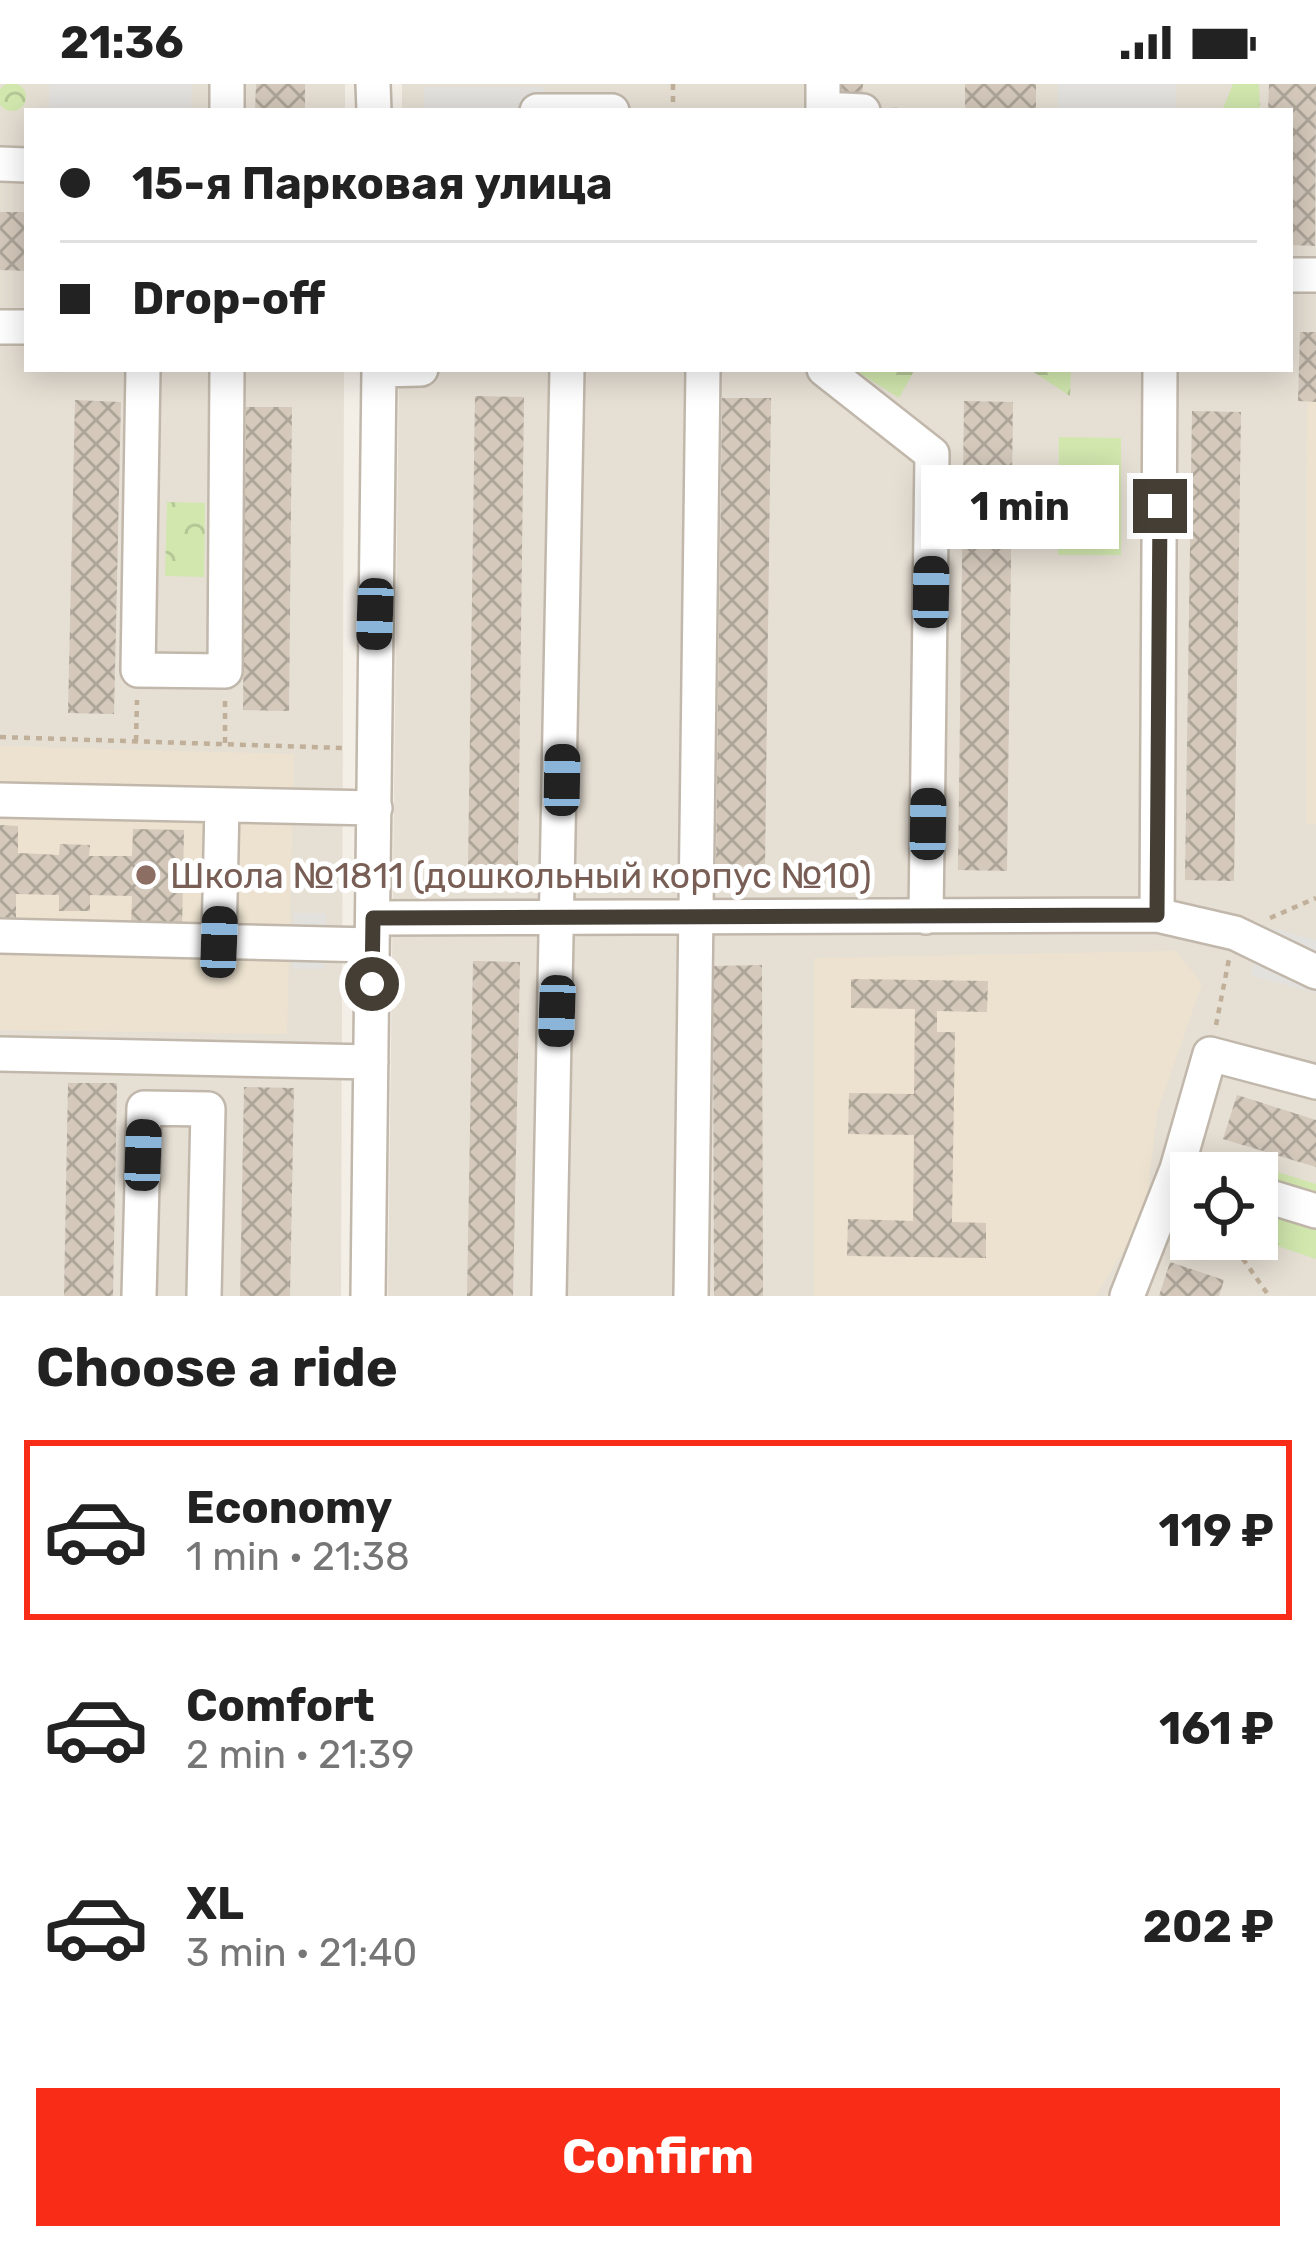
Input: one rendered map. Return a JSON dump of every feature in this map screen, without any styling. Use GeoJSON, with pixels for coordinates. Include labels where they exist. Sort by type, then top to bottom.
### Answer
{"type":"FeatureCollection","features":[{"type":"Feature","properties":{"kind":"street"},"geometry":{"type":"LineString","coordinates":[[143,372],[138,670],[225,671],[226,372]]}},
{"type":"Feature","properties":{"kind":"street"},"geometry":{"type":"LineString","coordinates":[[368,1296],[379,372]]}},
{"type":"Feature","properties":{"kind":"street"},"geometry":{"type":"LineString","coordinates":[[549,1296],[560,916],[567,372]]}},
{"type":"Feature","properties":{"kind":"street"},"geometry":{"type":"LineString","coordinates":[[691,1296],[703,372]]}},
{"type":"Feature","properties":{"kind":"street"},"geometry":{"type":"LineString","coordinates":[[828,372],[932,454],[926,916]]}},
{"type":"Feature","properties":{"kind":"street"},"geometry":{"type":"LineString","coordinates":[[1157,915],[1160,372]]}},
{"type":"Feature","properties":{"kind":"street"},"geometry":{"type":"LineString","coordinates":[[0,800],[375,808]]}},
{"type":"Feature","properties":{"kind":"street"},"geometry":{"type":"LineString","coordinates":[[219,942],[222,805]]}},
{"type":"Feature","properties":{"kind":"street"},"geometry":{"type":"LineString","coordinates":[[0,937],[219,942],[560,916],[1157,915],[1235,933],[1316,972]]}},
{"type":"Feature","properties":{"kind":"street"},"geometry":{"type":"LineString","coordinates":[[0,1054],[371,1062]]}},
{"type":"Feature","properties":{"kind":"street"},"geometry":{"type":"LineString","coordinates":[[1188,1152],[1210,1054],[1316,1082]]}},
{"type":"Feature","properties":{"kind":"street"},"geometry":{"type":"LineString","coordinates":[[139,1296],[146,1058]]}},
{"type":"Feature","properties":{"kind":"street"},"geometry":{"type":"LineString","coordinates":[[145,1108],[208,1109],[204,1296]]}},
{"type":"Feature","properties":{"kind":"street"},"geometry":{"type":"LineString","coordinates":[[1278,1199],[1316,1211]]}},
{"type":"Feature","properties":{"kind":"street"},"geometry":{"type":"LineString","coordinates":[[1127,1296],[1170,1202]]}},
{"type":"Feature","properties":{"kind":"path"},"geometry":{"type":"LineString","coordinates":[[136,741],[138,670]]}},
{"type":"Feature","properties":{"kind":"path"},"geometry":{"type":"LineString","coordinates":[[225,671],[225,744]]}},
{"type":"Feature","properties":{"kind":"path"},"geometry":{"type":"LineString","coordinates":[[0,737],[343,748]]}},
{"type":"Feature","properties":{"kind":"path"},"geometry":{"type":"LineString","coordinates":[[1210,1054],[1235,933],[1316,898]]}},
{"type":"Feature","properties":{"kind":"path"},"geometry":{"type":"LineString","coordinates":[[1244,1260],[1270,1295]]}},
{"type":"Feature","properties":{"kind":"shaded area"},"geometry":{"type":"Polygon","coordinates":[[[0,84],[345,84],[345,108],[24,108],[24,372],[344,372],[341,1296],[0,1296],[0,84]]]}},
{"type":"Feature","properties":{"kind":"shaded area"},"geometry":{"type":"Polygon","coordinates":[[[49,84],[192,84],[191,108],[49,108],[49,84]]]}},
{"type":"Feature","properties":{"kind":"shaded area"},"geometry":{"type":"Polygon","coordinates":[[[402,84],[1316,84],[1316,1296],[388,1296],[399,372],[1293,372],[1293,108],[402,108],[402,84]]]}},
{"type":"Feature","properties":{"kind":"shaded area"},"geometry":{"type":"Polygon","coordinates":[[[1058,84],[1176,84],[1176,108],[1058,108],[1058,84]]]}},
{"type":"Feature","properties":{"kind":"shaded area"},"geometry":{"type":"Polygon","coordinates":[[[424,87],[544,87],[544,108],[424,108],[424,87]]]}},
{"type":"Feature","properties":{"kind":"shaded area"},"geometry":{"type":"Polygon","coordinates":[[[1307,402],[1316,402],[1316,824],[1306,824],[1307,402]]]}},
{"type":"Feature","properties":{"kind":"shaded area","name":"Школа №1811 (дошкольный корпус №10)"},"geometry":{"type":"Polygon","coordinates":[[[0,746],[294,754],[287,1034],[0,1030],[0,746]]]}},
{"type":"Feature","properties":{"kind":"shaded area"},"geometry":{"type":"Polygon","coordinates":[[[294,913],[326,913],[325,969],[293,969],[294,913]]]}},
{"type":"Feature","properties":{"kind":"shaded area"},"geometry":{"type":"Polygon","coordinates":[[[1264,926],[1316,940],[1316,993],[1251,976],[1264,926]]]}},
{"type":"Feature","properties":{"kind":"shaded area"},"geometry":{"type":"Polygon","coordinates":[[[1176,951],[1202,984],[1157,1113],[1145,1215],[1096,1296],[814,1296],[814,958],[1176,951]]]}},
{"type":"Feature","properties":{"kind":"green space"},"geometry":{"type":"Polygon","coordinates":[[[7,84],[17,84],[25,92],[25,102],[17,110],[7,110],[-1,102],[-1,92],[7,84]]]}},
{"type":"Feature","properties":{"kind":"green space"},"geometry":{"type":"Polygon","coordinates":[[[1233,84],[1259,84],[1260,108],[1223,108],[1233,84]]]}},
{"type":"Feature","properties":{"kind":"green space"},"geometry":{"type":"Polygon","coordinates":[[[858,372],[913,372],[899,398],[858,372]]]}},
{"type":"Feature","properties":{"kind":"green space"},"geometry":{"type":"Polygon","coordinates":[[[1034,372],[1071,372],[1070,396],[1034,372]]]}},
{"type":"Feature","properties":{"kind":"green space"},"geometry":{"type":"Polygon","coordinates":[[[1059,437],[1121,438],[1121,555],[1058,555],[1059,437]]]}},
{"type":"Feature","properties":{"kind":"green space"},"geometry":{"type":"Polygon","coordinates":[[[167,502],[205,503],[204,577],[165,576],[167,502]]]}},
{"type":"Feature","properties":{"kind":"green space"},"geometry":{"type":"Polygon","coordinates":[[[1278,1172],[1316,1184],[1316,1259],[1278,1246],[1278,1172]]]}},
{"type":"Feature","properties":{"kind":"building"},"geometry":{"type":"Polygon","coordinates":[[[256,84],[305,84],[305,108],[255,108],[256,84]]]}},
{"type":"Feature","properties":{"kind":"building"},"geometry":{"type":"Polygon","coordinates":[[[837,84],[863,84],[862,96],[837,96],[837,84]]]}},
{"type":"Feature","properties":{"kind":"building"},"geometry":{"type":"Polygon","coordinates":[[[965,84],[1036,84],[1036,108],[965,108],[965,84]]]}},
{"type":"Feature","properties":{"kind":"building"},"geometry":{"type":"Polygon","coordinates":[[[1269,84],[1316,84],[1315,246],[1293,245],[1293,108],[1268,108],[1269,84]]]}},
{"type":"Feature","properties":{"kind":"building"},"geometry":{"type":"Polygon","coordinates":[[[0,212],[24,212],[24,271],[0,270],[0,212]]]}},
{"type":"Feature","properties":{"kind":"building"},"geometry":{"type":"Polygon","coordinates":[[[1300,332],[1316,332],[1316,402],[1298,401],[1300,332]]]}},
{"type":"Feature","properties":{"kind":"building"},"geometry":{"type":"Polygon","coordinates":[[[475,396],[524,397],[518,865],[468,865],[475,396]]]}},
{"type":"Feature","properties":{"kind":"building"},"geometry":{"type":"Polygon","coordinates":[[[722,398],[771,398],[765,867],[716,866],[722,398]]]}},
{"type":"Feature","properties":{"kind":"building"},"geometry":{"type":"Polygon","coordinates":[[[75,400],[121,402],[114,714],[68,713],[75,400]]]}},
{"type":"Feature","properties":{"kind":"building"},"geometry":{"type":"Polygon","coordinates":[[[964,401],[1013,402],[1007,871],[958,870],[964,401]]]}},
{"type":"Feature","properties":{"kind":"building"},"geometry":{"type":"Polygon","coordinates":[[[246,407],[292,407],[289,711],[243,710],[246,407]]]}},
{"type":"Feature","properties":{"kind":"building"},"geometry":{"type":"Polygon","coordinates":[[[1192,411],[1241,412],[1234,881],[1185,880],[1192,411]]]}},
{"type":"Feature","properties":{"kind":"building"},"geometry":{"type":"Polygon","coordinates":[[[0,825],[18,826],[18,853],[59,855],[60,844],[90,845],[89,856],[132,856],[133,829],[184,830],[182,928],[131,927],[132,896],[90,895],[90,911],[59,911],[59,895],[16,894],[16,925],[0,925],[0,825]]]}},
{"type":"Feature","properties":{"kind":"building"},"geometry":{"type":"Polygon","coordinates":[[[473,961],[520,962],[513,1296],[467,1296],[473,961]]]}},
{"type":"Feature","properties":{"kind":"building"},"geometry":{"type":"Polygon","coordinates":[[[762,965],[763,1296],[714,1296],[713,966],[762,965]]]}},
{"type":"Feature","properties":{"kind":"building"},"geometry":{"type":"Polygon","coordinates":[[[851,979],[988,981],[987,1012],[937,1011],[937,1032],[955,1032],[952,1222],[986,1223],[986,1258],[847,1256],[848,1219],[913,1221],[914,1135],[848,1134],[849,1093],[914,1094],[915,1009],[851,1008],[851,979]]]}},
{"type":"Feature","properties":{"kind":"building"},"geometry":{"type":"Polygon","coordinates":[[[68,1083],[117,1083],[113,1296],[64,1296],[68,1083]]]}},
{"type":"Feature","properties":{"kind":"building"},"geometry":{"type":"Polygon","coordinates":[[[244,1087],[294,1088],[290,1296],[240,1296],[244,1087]]]}},
{"type":"Feature","properties":{"kind":"building"},"geometry":{"type":"Polygon","coordinates":[[[1237,1095],[1316,1120],[1316,1167],[1278,1152],[1223,1139],[1237,1095]]]}},
{"type":"Feature","properties":{"kind":"building"},"geometry":{"type":"Polygon","coordinates":[[[1170,1262],[1224,1280],[1219,1296],[1159,1296],[1170,1262]]]}},
{"type":"Feature","properties":{"kind":"place","name":"Школа №1811 (дошкольный корпус №10)"},"geometry":{"type":"Point","coordinates":[146,875]}},
{"type":"Feature","properties":{"kind":"route"},"geometry":{"type":"LineString","coordinates":[[372,984],[373,918],[1157,915],[1160,506]]}}]}
